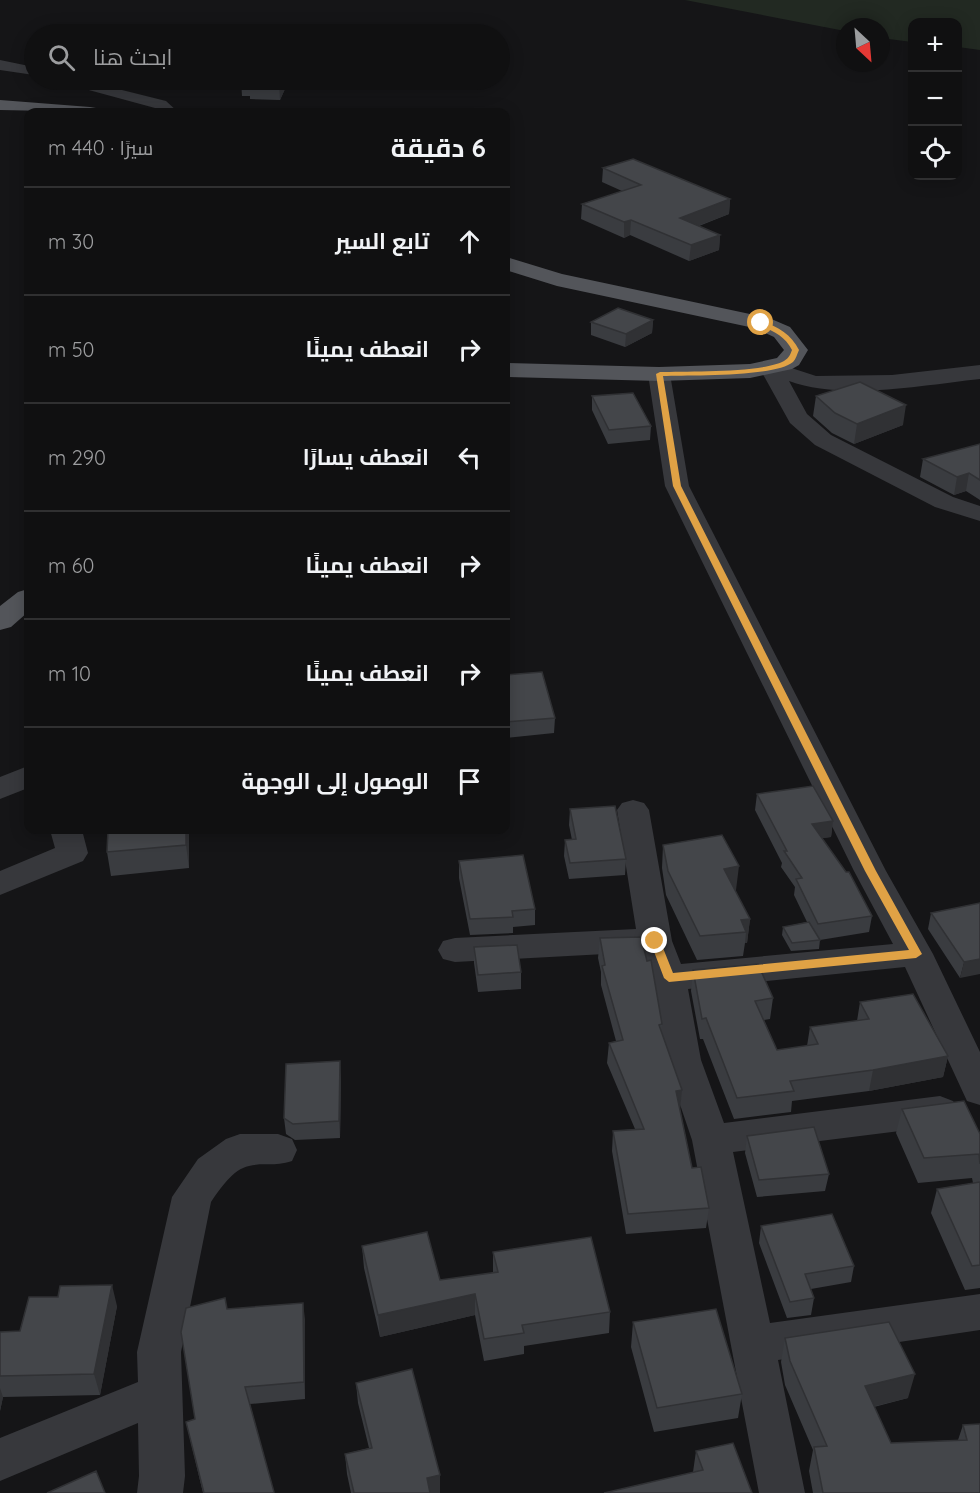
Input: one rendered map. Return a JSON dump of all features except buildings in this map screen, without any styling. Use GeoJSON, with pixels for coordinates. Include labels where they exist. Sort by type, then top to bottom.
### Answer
{"type":"FeatureCollection","features":[{"type":"Feature","properties":{"kind":"main road"},"geometry":{"type":"LineString","coordinates":[[0,105],[39,108]]}},
{"type":"Feature","properties":{"kind":"main road"},"geometry":{"type":"LineString","coordinates":[[510,264],[557,279],[761,323],[782,332],[796,350],[791,360],[784,364],[750,371],[660,374],[510,370]]}},
{"type":"Feature","properties":{"kind":"main road"},"geometry":{"type":"LineString","coordinates":[[0,621],[24,601]]}},
{"type":"Feature","properties":{"kind":"street"},"geometry":{"type":"LineString","coordinates":[[0,65],[24,69]]}},
{"type":"Feature","properties":{"kind":"street"},"geometry":{"type":"LineString","coordinates":[[100,90],[159,104],[164,108]]}},
{"type":"Feature","properties":{"kind":"street"},"geometry":{"type":"LineString","coordinates":[[770,367],[814,383],[892,382],[980,372]]}},
{"type":"Feature","properties":{"kind":"street"},"geometry":{"type":"LineString","coordinates":[[770,367],[798,418],[823,440],[944,502],[980,514]]}},
{"type":"Feature","properties":{"kind":"street"},"geometry":{"type":"LineString","coordinates":[[660,374],[677,486],[870,871],[916,954],[980,1091]]}},
{"type":"Feature","properties":{"kind":"street"},"geometry":{"type":"LineString","coordinates":[[0,789],[24,778]]}},
{"type":"Feature","properties":{"kind":"street"},"geometry":{"type":"LineString","coordinates":[[633,810],[655,941],[669,978],[683,1060],[711,1140],[782,1493]]}},
{"type":"Feature","properties":{"kind":"street"},"geometry":{"type":"LineString","coordinates":[[0,884],[72,853],[67,834]]}},
{"type":"Feature","properties":{"kind":"street"},"geometry":{"type":"LineString","coordinates":[[455,950],[655,941]]}},
{"type":"Feature","properties":{"kind":"street"},"geometry":{"type":"LineString","coordinates":[[669,978],[916,954]]}},
{"type":"Feature","properties":{"kind":"street"},"geometry":{"type":"LineString","coordinates":[[711,1140],[980,1105]]}},
{"type":"Feature","properties":{"kind":"street"},"geometry":{"type":"LineString","coordinates":[[159,1493],[162,1476],[159,1352],[192,1197],[212,1170],[240,1150],[278,1150]]}},
{"type":"Feature","properties":{"kind":"street"},"geometry":{"type":"LineString","coordinates":[[753,1344],[980,1312]]}},
{"type":"Feature","properties":{"kind":"street"},"geometry":{"type":"LineString","coordinates":[[0,1460],[160,1393]]}},
{"type":"Feature","properties":{"kind":"shaded area"},"geometry":{"type":"Polygon","coordinates":[[[685,0],[980,0],[980,50],[962,48],[962,18],[908,18],[908,41],[890,39],[890,18],[836,18],[836,29],[685,0]]]}},
{"type":"Feature","properties":{"kind":"route"},"geometry":{"type":"LineString","coordinates":[[655,941],[669,978],[916,954],[870,871],[677,486],[660,374],[750,371],[784,364],[791,360],[796,350],[793,345],[782,332],[761,323]]}}]}
